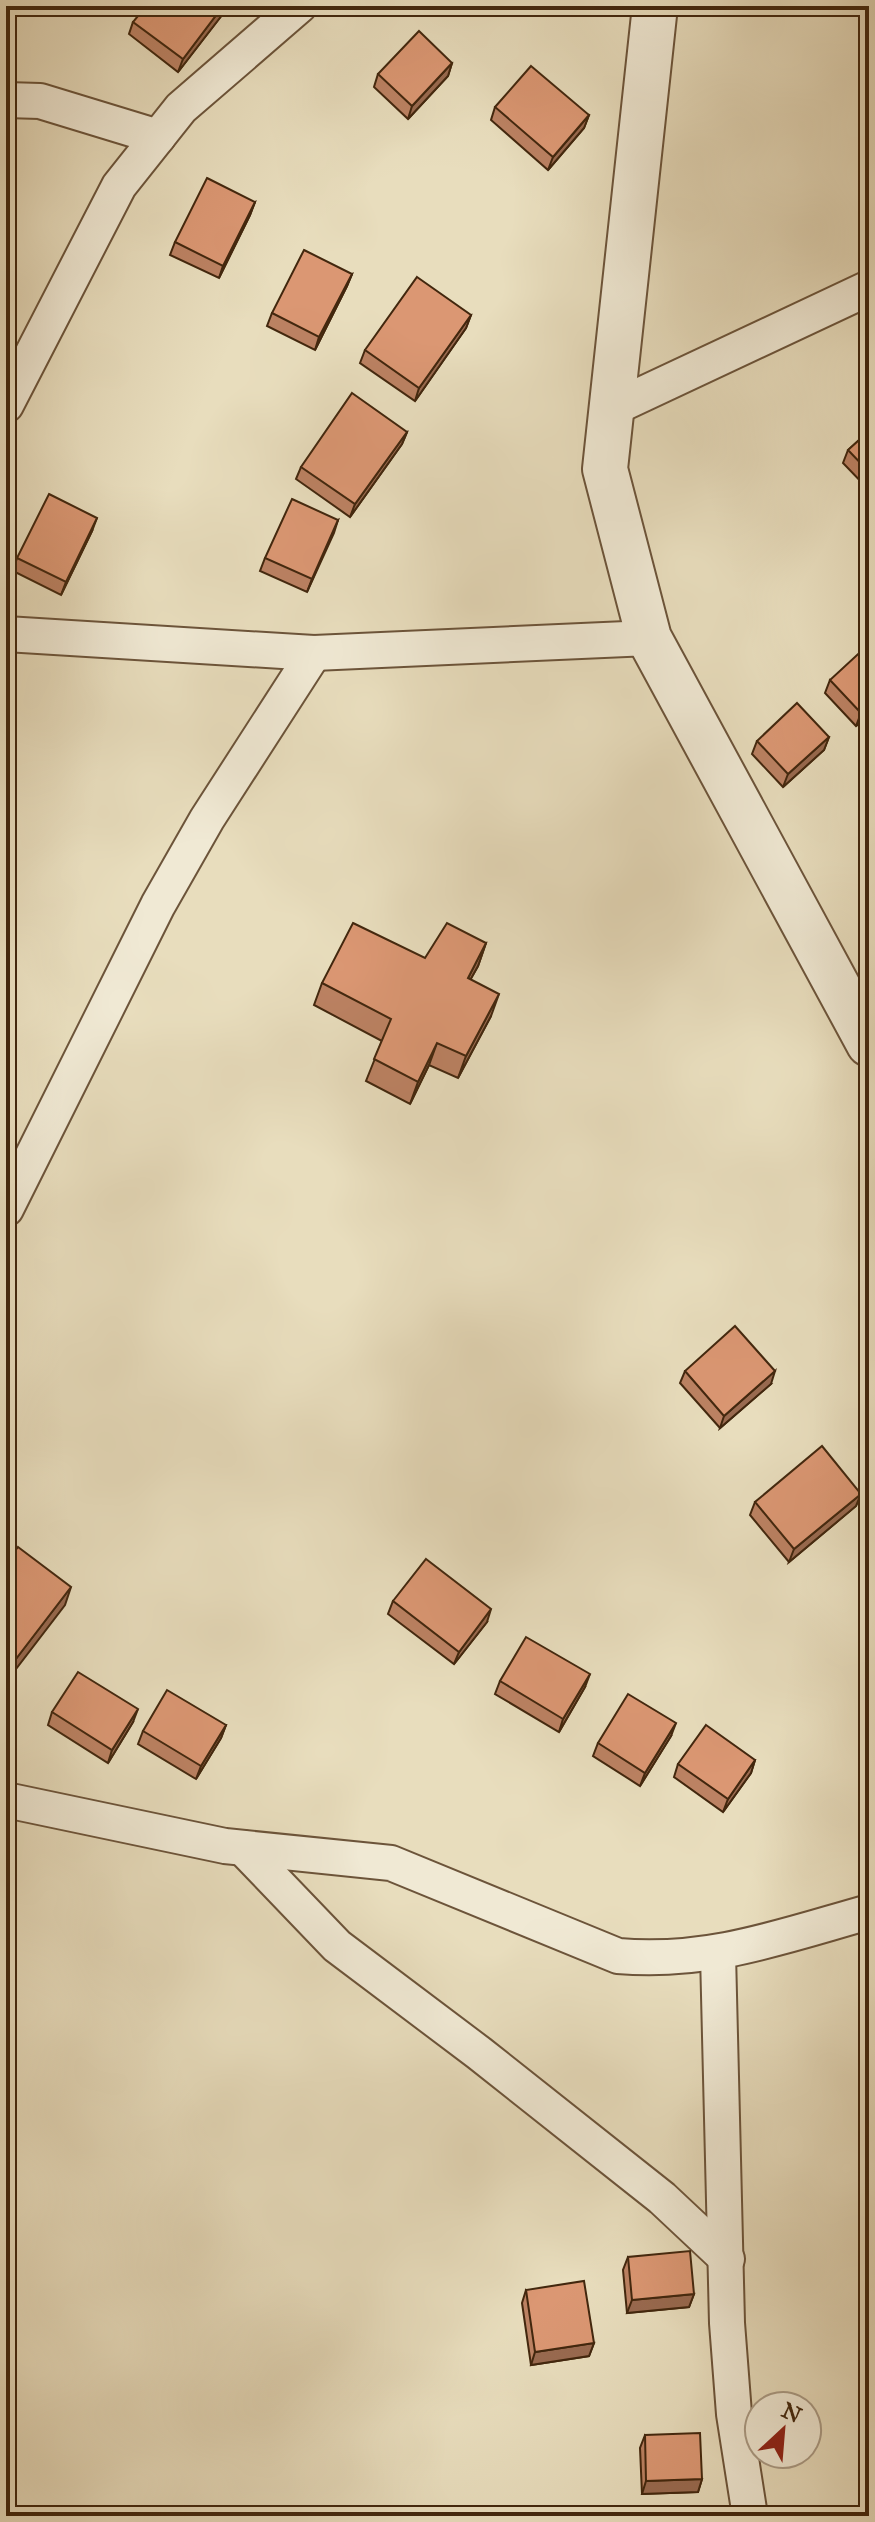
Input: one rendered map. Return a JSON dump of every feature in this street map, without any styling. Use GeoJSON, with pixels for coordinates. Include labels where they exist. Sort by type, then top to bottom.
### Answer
{"type":"FeatureCollection","features":[{"type":"Feature","properties":{"kind":"street"},"geometry":{"type":"LineString","coordinates":[[655,6],[605,469],[649,638],[869,1044]]}},
{"type":"Feature","properties":{"kind":"street"},"geometry":{"type":"LineString","coordinates":[[6,405],[119,186],[181,108],[293,8]]}},
{"type":"Feature","properties":{"kind":"street"},"geometry":{"type":"LineString","coordinates":[[6,100],[40,101],[158,137]]}},
{"type":"Feature","properties":{"kind":"street"},"geometry":{"type":"LineString","coordinates":[[611,409],[869,288]]}},
{"type":"Feature","properties":{"kind":"street"},"geometry":{"type":"LineString","coordinates":[[6,634],[314,653],[649,638]]}},
{"type":"Feature","properties":{"kind":"street"},"geometry":{"type":"LineString","coordinates":[[6,1209],[158,905],[207,819],[314,653]]}},
{"type":"Feature","properties":{"kind":"street"},"geometry":{"type":"LineString","coordinates":[[6,1800],[243,1848],[391,1863],[618,1956],[650,1959],[718,1954],[869,1912]]}},
{"type":"Feature","properties":{"kind":"street"},"geometry":{"type":"LineString","coordinates":[[243,1848],[337,1946],[650,2188],[727,2259]]}},
{"type":"Feature","properties":{"kind":"street"},"geometry":{"type":"LineString","coordinates":[[718,1954],[727,2323],[734,2414],[750,2516]]}},
{"type":"Feature","properties":{"kind":"building"},"geometry":{"type":"Polygon","coordinates":[[[146,6],[223,6],[183,59],[133,22],[146,6]]]}},
{"type":"Feature","properties":{"kind":"building"},"geometry":{"type":"Polygon","coordinates":[[[419,31],[452,63],[412,106],[378,74],[419,31]]]}},
{"type":"Feature","properties":{"kind":"building"},"geometry":{"type":"Polygon","coordinates":[[[531,66],[589,115],[553,157],[495,107],[531,66]]]}},
{"type":"Feature","properties":{"kind":"building"},"geometry":{"type":"Polygon","coordinates":[[[207,178],[255,202],[223,266],[175,242],[207,178]]]}},
{"type":"Feature","properties":{"kind":"building"},"geometry":{"type":"Polygon","coordinates":[[[304,250],[352,274],[319,337],[272,313],[304,250]]]}},
{"type":"Feature","properties":{"kind":"building"},"geometry":{"type":"Polygon","coordinates":[[[417,277],[471,315],[419,388],[365,350],[417,277]]]}},
{"type":"Feature","properties":{"kind":"building"},"geometry":{"type":"Polygon","coordinates":[[[352,393],[407,432],[355,504],[301,467],[352,393]]]}},
{"type":"Feature","properties":{"kind":"building"},"geometry":{"type":"Polygon","coordinates":[[[869,431],[869,472],[848,450],[869,431]]]}},
{"type":"Feature","properties":{"kind":"building"},"geometry":{"type":"Polygon","coordinates":[[[49,494],[97,518],[66,582],[17,558],[49,494]]]}},
{"type":"Feature","properties":{"kind":"building"},"geometry":{"type":"Polygon","coordinates":[[[292,499],[338,520],[312,579],[265,558],[292,499]]]}},
{"type":"Feature","properties":{"kind":"building"},"geometry":{"type":"Polygon","coordinates":[[[869,644],[869,706],[861,713],[830,680],[869,644]]]}},
{"type":"Feature","properties":{"kind":"building"},"geometry":{"type":"Polygon","coordinates":[[[797,703],[829,737],[788,774],[757,741],[797,703]]]}},
{"type":"Feature","properties":{"kind":"building"},"geometry":{"type":"Polygon","coordinates":[[[353,923],[425,958],[447,923],[486,943],[468,978],[499,994],[466,1056],[437,1043],[418,1082],[374,1059],[391,1019],[322,983],[353,923]]]}},
{"type":"Feature","properties":{"kind":"building"},"geometry":{"type":"Polygon","coordinates":[[[735,1326],[775,1371],[724,1416],[685,1371],[735,1326]]]}},
{"type":"Feature","properties":{"kind":"building"},"geometry":{"type":"Polygon","coordinates":[[[822,1446],[861,1494],[794,1549],[755,1502],[822,1446]]]}},
{"type":"Feature","properties":{"kind":"building"},"geometry":{"type":"Polygon","coordinates":[[[18,1547],[71,1587],[9,1668],[6,1666],[6,1563],[18,1547]]]}},
{"type":"Feature","properties":{"kind":"building"},"geometry":{"type":"Polygon","coordinates":[[[426,1559],[491,1609],[459,1652],[393,1601],[426,1559]]]}},
{"type":"Feature","properties":{"kind":"building"},"geometry":{"type":"Polygon","coordinates":[[[526,1637],[590,1674],[563,1719],[500,1681],[526,1637]]]}},
{"type":"Feature","properties":{"kind":"building"},"geometry":{"type":"Polygon","coordinates":[[[78,1672],[138,1709],[112,1750],[52,1712],[78,1672]]]}},
{"type":"Feature","properties":{"kind":"building"},"geometry":{"type":"Polygon","coordinates":[[[167,1690],[226,1725],[201,1766],[143,1731],[167,1690]]]}},
{"type":"Feature","properties":{"kind":"building"},"geometry":{"type":"Polygon","coordinates":[[[628,1694],[676,1723],[645,1773],[598,1743],[628,1694]]]}},
{"type":"Feature","properties":{"kind":"building"},"geometry":{"type":"Polygon","coordinates":[[[706,1725],[755,1760],[728,1799],[678,1764],[706,1725]]]}},
{"type":"Feature","properties":{"kind":"building"},"geometry":{"type":"Polygon","coordinates":[[[690,2251],[694,2294],[632,2300],[628,2257],[690,2251]]]}},
{"type":"Feature","properties":{"kind":"building"},"geometry":{"type":"Polygon","coordinates":[[[584,2281],[594,2343],[535,2352],[526,2290],[584,2281]]]}},
{"type":"Feature","properties":{"kind":"building"},"geometry":{"type":"Polygon","coordinates":[[[700,2433],[702,2479],[646,2481],[645,2435],[700,2433]]]}}]}
